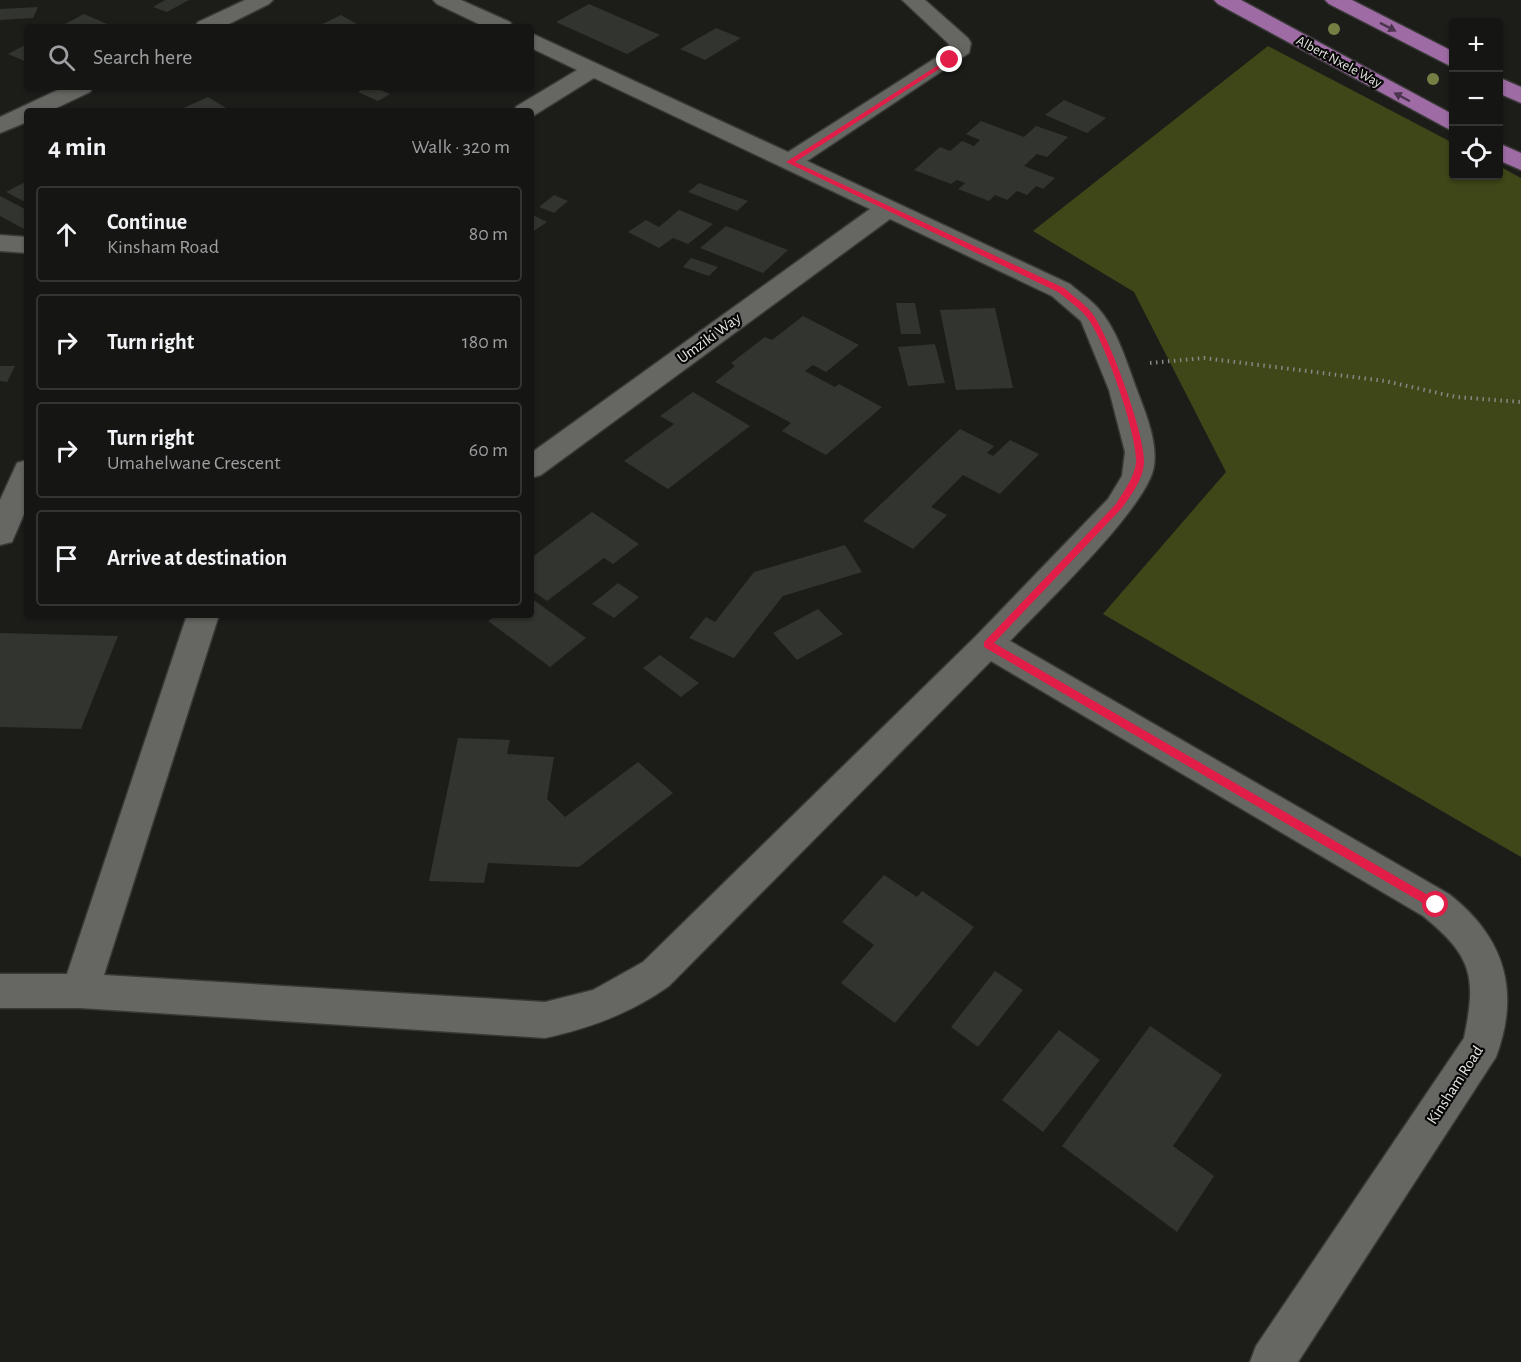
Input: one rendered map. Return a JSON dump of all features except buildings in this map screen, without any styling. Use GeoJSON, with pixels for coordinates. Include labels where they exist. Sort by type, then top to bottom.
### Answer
{"type":"FeatureCollection","features":[{"type":"Feature","properties":{"kind":"main road","name":"Albert Nxele Way"},"geometry":{"type":"LineString","coordinates":[[1225,0],[1449,122]]}},
{"type":"Feature","properties":{"kind":"main road"},"geometry":{"type":"LineString","coordinates":[[1336,0],[1449,58]]}},
{"type":"Feature","properties":{"kind":"main road"},"geometry":{"type":"LineString","coordinates":[[1503,87],[1521,96]]}},
{"type":"Feature","properties":{"kind":"main road"},"geometry":{"type":"LineString","coordinates":[[1503,153],[1521,163]]}},
{"type":"Feature","properties":{"kind":"street"},"geometry":{"type":"LineString","coordinates":[[212,24],[262,0]]}},
{"type":"Feature","properties":{"kind":"street"},"geometry":{"type":"LineString","coordinates":[[444,0],[496,24]]}},
{"type":"Feature","properties":{"kind":"street"},"geometry":{"type":"LineString","coordinates":[[789,162],[958,53],[960,43],[913,0]]}},
{"type":"Feature","properties":{"kind":"street"},"geometry":{"type":"LineString","coordinates":[[0,991],[80,991],[545,1020],[592,1011],[625,996],[656,974],[988,644],[1119,506],[1133,486],[1140,464],[1139,444],[1104,338],[1090,315],[1061,290],[534,41]]}},
{"type":"Feature","properties":{"kind":"street"},"geometry":{"type":"LineString","coordinates":[[530,108],[594,69]]}},
{"type":"Feature","properties":{"kind":"street"},"geometry":{"type":"LineString","coordinates":[[38,108],[76,90]]}},
{"type":"Feature","properties":{"kind":"street"},"geometry":{"type":"LineString","coordinates":[[0,126],[24,114]]}},
{"type":"Feature","properties":{"kind":"street","name":"Umziki Way"},"geometry":{"type":"LineString","coordinates":[[534,466],[887,209]]}},
{"type":"Feature","properties":{"kind":"street"},"geometry":{"type":"LineString","coordinates":[[0,243],[24,245]]}},
{"type":"Feature","properties":{"kind":"street"},"geometry":{"type":"LineString","coordinates":[[24,477],[0,534],[24,535]]}},
{"type":"Feature","properties":{"kind":"street"},"geometry":{"type":"LineString","coordinates":[[80,991],[202,618]]}},
{"type":"Feature","properties":{"kind":"street","name":"Kinsham Road"},"geometry":{"type":"LineString","coordinates":[[988,644],[1436,905],[1455,919],[1482,952],[1490,980],[1491,1006],[1482,1044],[1272,1362]]}},
{"type":"Feature","properties":{"kind":"path"},"geometry":{"type":"LineString","coordinates":[[1114,367],[1204,358],[1385,381],[1456,397],[1521,402]]}},
{"type":"Feature","properties":{"kind":"green space"},"geometry":{"type":"Polygon","coordinates":[[[1268,46],[1449,141],[1449,180],[1503,180],[1503,168],[1521,178],[1521,857],[1103,614],[1226,472],[1134,292],[1033,231],[1268,46]]]}},
{"type":"Feature","properties":{"kind":"route"},"geometry":{"type":"LineString","coordinates":[[950,60],[789,162],[1061,290],[1090,315],[1104,338],[1139,444],[1140,464],[1133,486],[1119,506],[988,644],[1436,905]]}}]}
